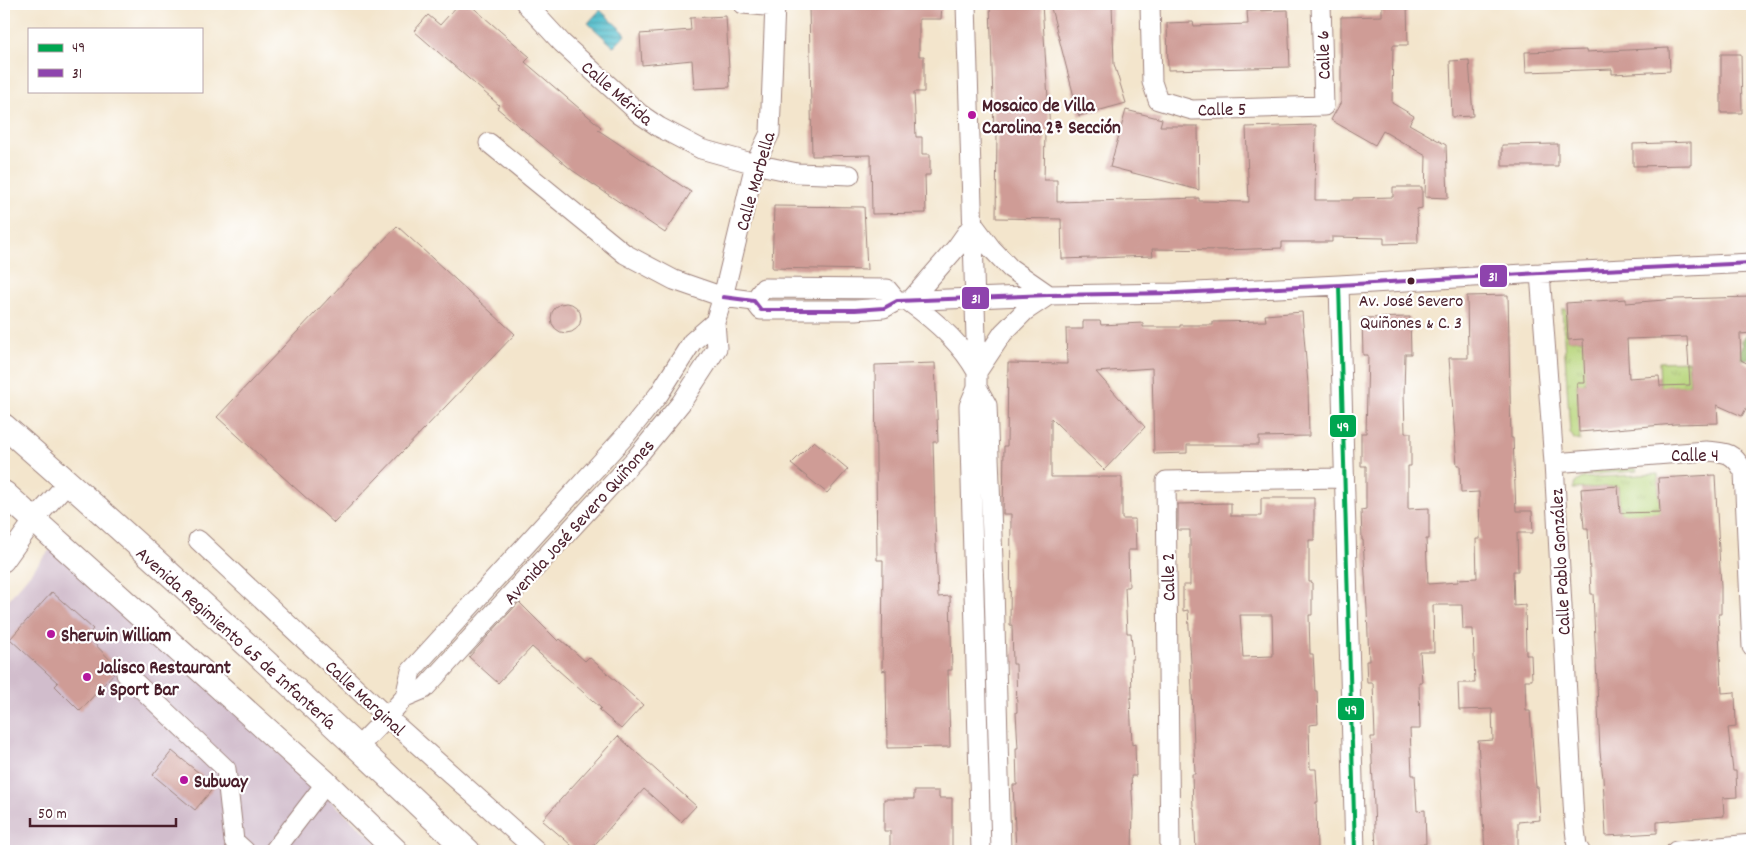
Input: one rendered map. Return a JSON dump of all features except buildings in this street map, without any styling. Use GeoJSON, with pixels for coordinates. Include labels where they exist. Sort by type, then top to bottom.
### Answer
{"type":"FeatureCollection","features":[{"type":"Feature","properties":{"kind":"main road","name":"Avenida Regimiento 65 de Infantería"},"geometry":{"type":"LineString","coordinates":[[4,426],[68,482],[358,747],[468,851]]}},
{"type":"Feature","properties":{"kind":"main road"},"geometry":{"type":"LineString","coordinates":[[4,493],[326,783],[396,851]]}},
{"type":"Feature","properties":{"kind":"street","name":"Calle Mérida"},"geometry":{"type":"LineString","coordinates":[[526,4],[562,43],[640,114],[701,149],[796,173],[850,175]]}},
{"type":"Feature","properties":{"kind":"street"},"geometry":{"type":"LineString","coordinates":[[743,4],[775,5]]}},
{"type":"Feature","properties":{"kind":"street"},"geometry":{"type":"LineString","coordinates":[[966,4],[977,380]]}},
{"type":"Feature","properties":{"kind":"street","name":"Calle 5"},"geometry":{"type":"LineString","coordinates":[[1150,4],[1152,82],[1158,100],[1192,110],[1324,106]]}},
{"type":"Feature","properties":{"kind":"street","name":"Calle 6"},"geometry":{"type":"LineString","coordinates":[[1321,4],[1324,106]]}},
{"type":"Feature","properties":{"kind":"street","name":"Calle Marbella"},"geometry":{"type":"LineString","coordinates":[[723,298],[755,164],[770,132],[775,5]]}},
{"type":"Feature","properties":{"kind":"street"},"geometry":{"type":"LineString","coordinates":[[489,143],[625,254],[674,280],[723,298],[754,301],[761,310],[855,310],[884,308],[903,301],[1339,286],[1540,273],[1752,263]]}},
{"type":"Feature","properties":{"kind":"street"},"geometry":{"type":"LineString","coordinates":[[973,224],[991,248],[1010,268],[1049,295]]}},
{"type":"Feature","properties":{"kind":"street"},"geometry":{"type":"LineString","coordinates":[[903,301],[956,248],[973,224]]}},
{"type":"Feature","properties":{"kind":"street","name":"Calle Pablo González"},"geometry":{"type":"LineString","coordinates":[[1540,273],[1554,462],[1574,820],[1577,847],[1580,851]]}},
{"type":"Feature","properties":{"kind":"street"},"geometry":{"type":"LineString","coordinates":[[1339,286],[1355,851]]}},
{"type":"Feature","properties":{"kind":"street"},"geometry":{"type":"LineString","coordinates":[[754,301],[764,288],[887,289],[935,320],[968,356],[987,405],[1001,851]]}},
{"type":"Feature","properties":{"kind":"street"},"geometry":{"type":"LineString","coordinates":[[854,290],[855,310]]}},
{"type":"Feature","properties":{"kind":"street"},"geometry":{"type":"LineString","coordinates":[[981,851],[969,406],[977,380],[1003,333],[1025,310],[1049,295]]}},
{"type":"Feature","properties":{"kind":"street","name":"Avenida José Severo Quiñones"},"geometry":{"type":"LineString","coordinates":[[358,747],[405,697],[424,689],[612,485],[681,403],[717,348],[715,322],[723,298]]}},
{"type":"Feature","properties":{"kind":"street","name":"Avenida José Severo Quiñones"},"geometry":{"type":"LineString","coordinates":[[405,697],[411,671],[595,470],[660,394],[692,342],[715,322]]}},
{"type":"Feature","properties":{"kind":"street","name":"Calle 4"},"geometry":{"type":"LineString","coordinates":[[1554,462],[1706,451],[1722,452],[1732,456],[1740,464],[1744,472],[1752,647]]}},
{"type":"Feature","properties":{"kind":"street"},"geometry":{"type":"LineString","coordinates":[[595,470],[612,485]]}},
{"type":"Feature","properties":{"kind":"street","name":"Calle 2"},"geometry":{"type":"LineString","coordinates":[[1170,851],[1166,481],[1344,478]]}},
{"type":"Feature","properties":{"kind":"street"},"geometry":{"type":"LineString","coordinates":[[4,562],[34,520],[68,482]]}},
{"type":"Feature","properties":{"kind":"street","name":"Calle Marginal"},"geometry":{"type":"LineString","coordinates":[[198,540],[388,717],[537,851]]}},
{"type":"Feature","properties":{"kind":"street"},"geometry":{"type":"LineString","coordinates":[[500,573],[517,588]]}},
{"type":"Feature","properties":{"kind":"street"},"geometry":{"type":"LineString","coordinates":[[449,629],[466,643]]}},
{"type":"Feature","properties":{"kind":"street"},"geometry":{"type":"LineString","coordinates":[[126,674],[226,769],[234,841],[245,851]]}},
{"type":"Feature","properties":{"kind":"street"},"geometry":{"type":"LineString","coordinates":[[274,851],[326,783]]}},
{"type":"Feature","properties":{"kind":"street"},"geometry":{"type":"LineString","coordinates":[[1676,851],[1752,844]]}},
{"type":"Feature","properties":{"kind":"shaded area"},"geometry":{"type":"Polygon","coordinates":[[[53,546],[386,851],[4,851],[4,605],[53,546]]]}},
{"type":"Feature","properties":{"kind":"green space"},"geometry":{"type":"Polygon","coordinates":[[[1562,309],[1566,309],[1568,340],[1587,339],[1585,383],[1577,384],[1580,441],[1574,439],[1570,432],[1562,309]]]}},
{"type":"Feature","properties":{"kind":"green space"},"geometry":{"type":"Polygon","coordinates":[[[1750,333],[1752,336],[1752,359],[1738,359],[1740,350],[1743,347],[1742,341],[1750,333]]]}},
{"type":"Feature","properties":{"kind":"green space"},"geometry":{"type":"Polygon","coordinates":[[[1688,361],[1690,385],[1660,387],[1659,362],[1688,361]]]}},
{"type":"Feature","properties":{"kind":"green space"},"geometry":{"type":"Polygon","coordinates":[[[1636,468],[1637,471],[1583,475],[1583,471],[1636,468]]]}},
{"type":"Feature","properties":{"kind":"green space"},"geometry":{"type":"Polygon","coordinates":[[[1658,474],[1660,511],[1665,538],[1620,514],[1618,486],[1573,489],[1575,483],[1582,478],[1658,474]]]}},
{"type":"Feature","properties":{"kind":"water"},"geometry":{"type":"Polygon","coordinates":[[[600,10],[626,34],[614,47],[588,23],[600,10]]]}},
{"type":"Feature","properties":{"kind":"transit line","name":"31"},"geometry":{"type":"LineString","coordinates":[[723,297],[754,301],[761,310],[855,310],[884,308],[897,301],[1049,295],[1176,293],[1752,263]]}},
{"type":"Feature","properties":{"kind":"transit line","name":"49"},"geometry":{"type":"LineString","coordinates":[[1339,285],[1355,851]]}},
{"type":"Feature","properties":{"kind":"place","name":"Mosaico de Villa Carolina 2ª Sección"},"geometry":{"type":"Point","coordinates":[972,115]}},
{"type":"Feature","properties":{"kind":"place","name":"Av. José Severo Quiñones & C. 3"},"geometry":{"type":"Point","coordinates":[1411,281]}},
{"type":"Feature","properties":{"kind":"place","name":"Sherwin William"},"geometry":{"type":"Point","coordinates":[51,634]}},
{"type":"Feature","properties":{"kind":"place","name":"Jalisco Restaurant & Sport Bar"},"geometry":{"type":"Point","coordinates":[87,677]}},
{"type":"Feature","properties":{"kind":"place","name":"Subway"},"geometry":{"type":"Point","coordinates":[184,780]}}]}
